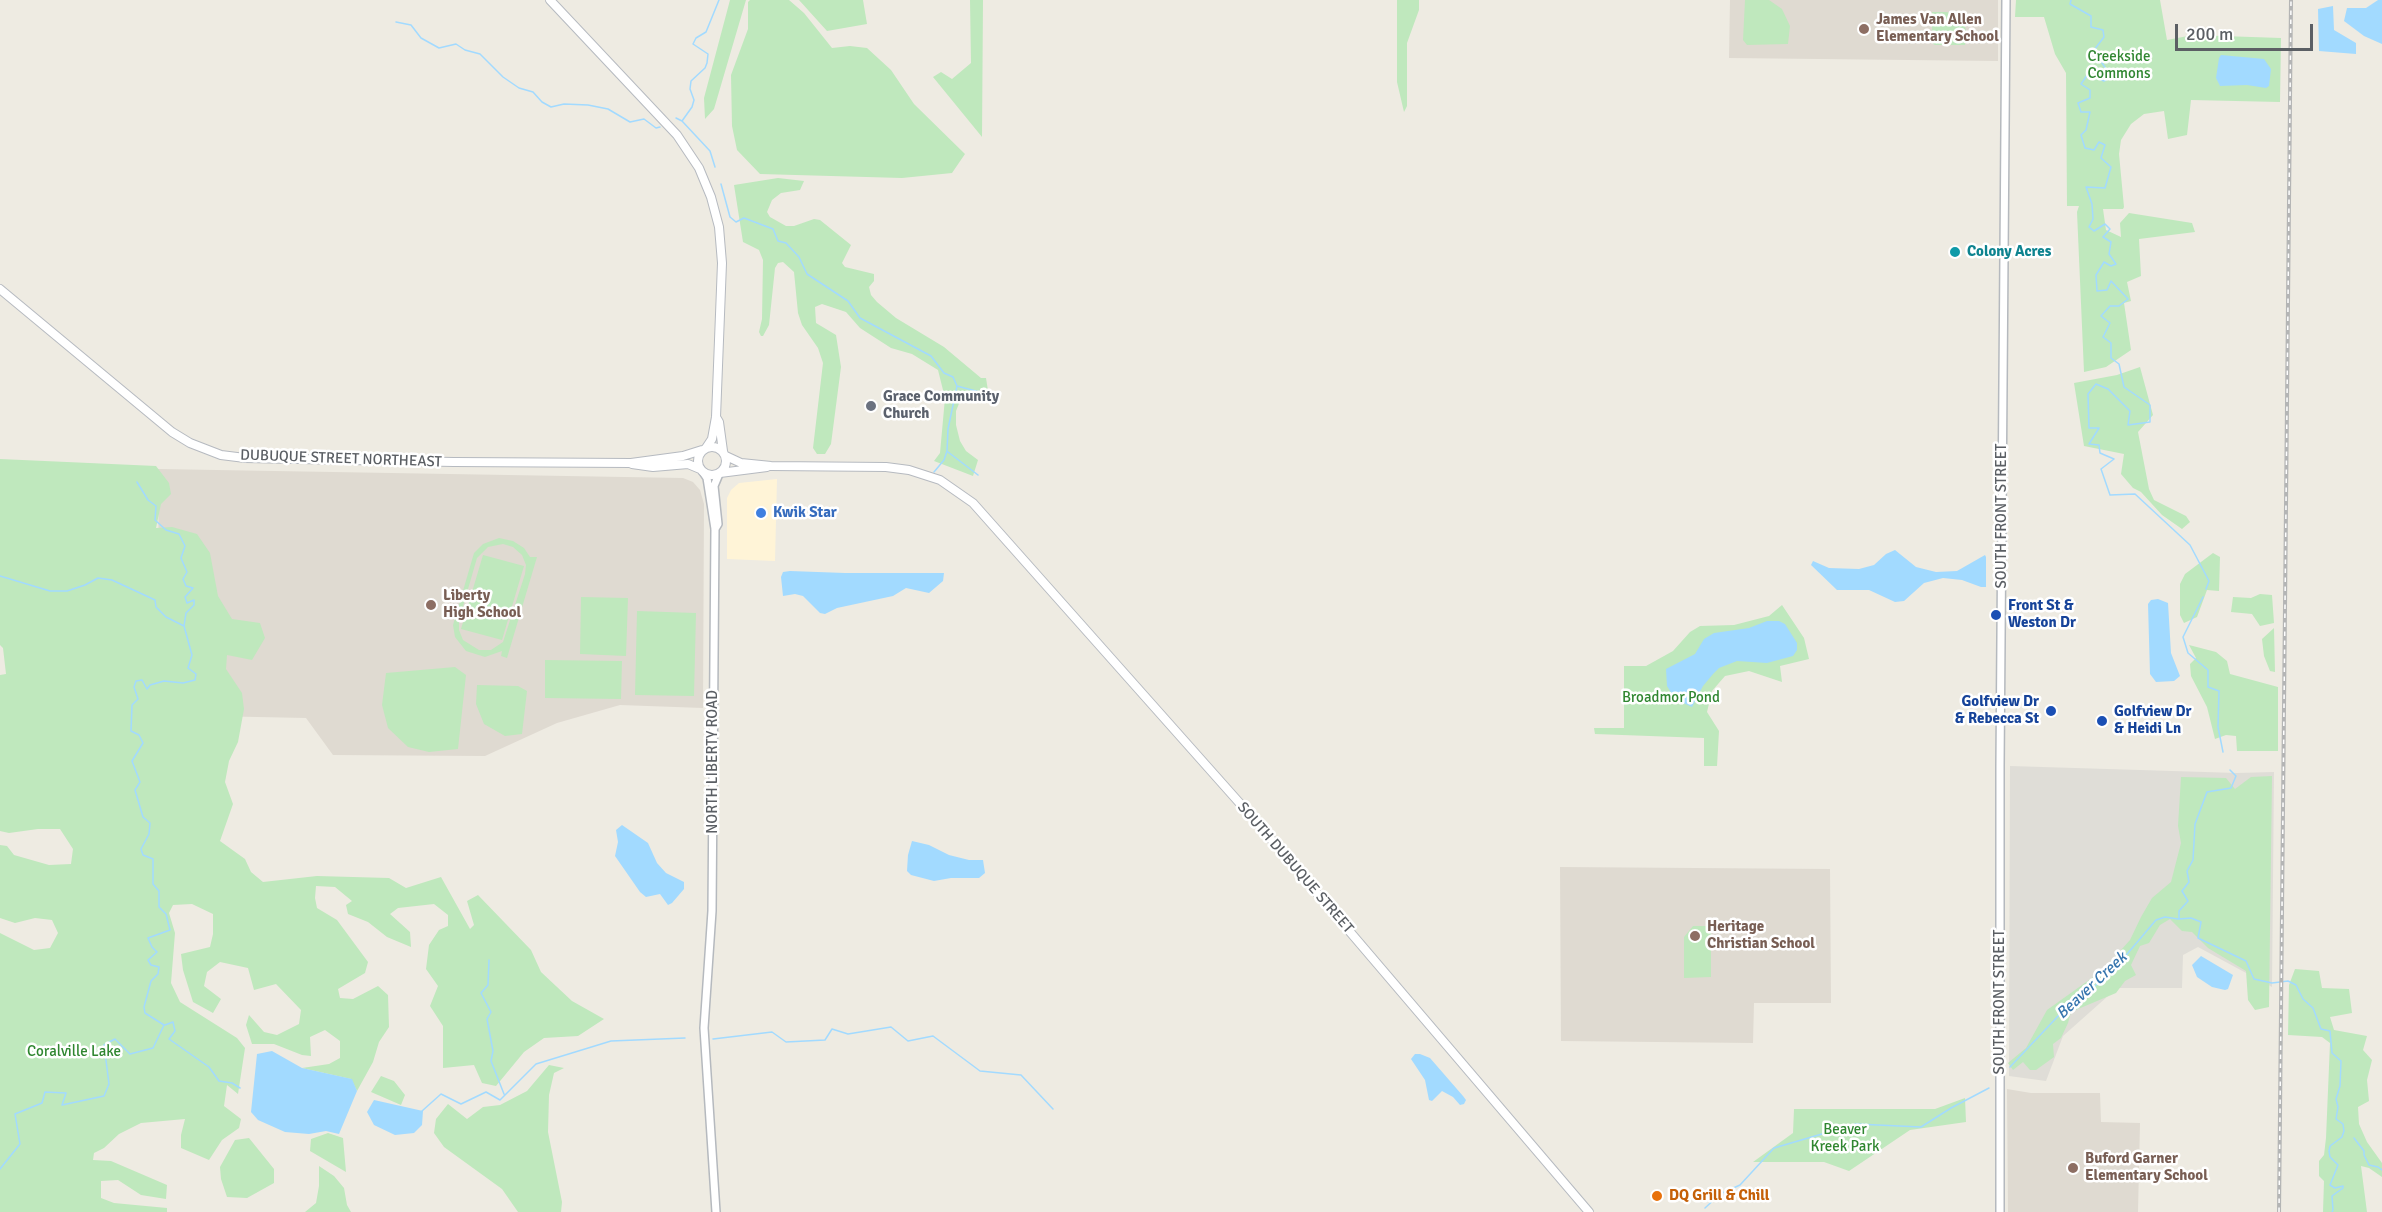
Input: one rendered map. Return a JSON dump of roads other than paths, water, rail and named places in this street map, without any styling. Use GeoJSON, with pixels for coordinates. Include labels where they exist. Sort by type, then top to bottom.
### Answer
{"type":"FeatureCollection","features":[{"type":"Feature","properties":{"kind":"main road"},"geometry":{"type":"LineString","coordinates":[[550,0],[669,125],[691,155],[706,185],[718,227],[722,263],[716,417],[712,439],[698,457],[702,470],[710,475],[771,466]]}},
{"type":"Feature","properties":{"kind":"main road","name":"DUBUQUE STREET NORTHEAST"},"geometry":{"type":"LineString","coordinates":[[0,289],[172,432],[190,443],[220,454],[245,458],[631,463],[683,456],[704,449]]}},
{"type":"Feature","properties":{"kind":"main road"},"geometry":{"type":"LineString","coordinates":[[716,417],[719,422],[726,465],[719,473]]}},
{"type":"Feature","properties":{"kind":"main road"},"geometry":{"type":"LineString","coordinates":[[704,449],[715,447],[741,463],[771,466]]}},
{"type":"Feature","properties":{"kind":"main road","name":"DUBUQUE STREET NORTHEAST"},"geometry":{"type":"LineString","coordinates":[[631,463],[653,467],[688,464],[702,470]]}},
{"type":"Feature","properties":{"kind":"main road","name":"SOUTH DUBUQUE STREET"},"geometry":{"type":"LineString","coordinates":[[771,466],[886,467],[918,472],[940,480],[959,491],[997,528],[1252,817],[1589,1212]]}},
{"type":"Feature","properties":{"kind":"street","name":"SOUTH FRONT STREET"},"geometry":{"type":"LineString","coordinates":[[2000,1212],[2002,435],[2006,0]]}},
{"type":"Feature","properties":{"kind":"street","name":"NORTH LIBERTY ROAD"},"geometry":{"type":"LineString","coordinates":[[702,470],[707,478],[714,529],[712,911],[704,1037],[716,1212]]}},
{"type":"Feature","properties":{"kind":"street","name":"NORTH LIBERTY ROAD"},"geometry":{"type":"LineString","coordinates":[[714,529],[718,524],[714,486],[719,473]]}},
{"type":"Feature","properties":{"kind":"water"},"geometry":{"type":"Polygon","coordinates":[[[2382,0],[2382,44],[2364,36],[2344,21],[2347,8],[2366,8],[2382,0]]]}},
{"type":"Feature","properties":{"kind":"water"},"geometry":{"type":"Polygon","coordinates":[[[2333,6],[2334,30],[2356,43],[2356,54],[2319,51],[2318,9],[2333,6]]]}},
{"type":"Feature","properties":{"kind":"water"},"geometry":{"type":"Polygon","coordinates":[[[2221,55],[2264,59],[2271,69],[2269,86],[2266,88],[2247,85],[2220,86],[2216,78],[2221,55]]]}},
{"type":"Feature","properties":{"kind":"water"},"geometry":{"type":"Polygon","coordinates":[[[1895,550],[1916,567],[1936,572],[1957,571],[1985,555],[1986,587],[1962,580],[1943,578],[1924,583],[1904,601],[1895,602],[1869,590],[1837,590],[1811,565],[1813,561],[1829,568],[1859,569],[1874,565],[1886,554],[1895,550]]]}},
{"type":"Feature","properties":{"kind":"water"},"geometry":{"type":"Polygon","coordinates":[[[783,572],[944,573],[943,581],[929,593],[906,588],[893,596],[837,608],[825,614],[820,613],[803,596],[795,594],[783,596],[781,577],[783,572]]]}},
{"type":"Feature","properties":{"kind":"water"},"geometry":{"type":"Polygon","coordinates":[[[2158,599],[2168,603],[2171,653],[2180,676],[2174,681],[2156,682],[2150,674],[2148,604],[2151,600],[2158,599]]]}},
{"type":"Feature","properties":{"kind":"water"},"geometry":{"type":"Polygon","coordinates":[[[1767,621],[1779,621],[1785,624],[1797,643],[1797,650],[1793,656],[1767,663],[1737,661],[1719,668],[1713,674],[1703,686],[1692,707],[1675,699],[1667,686],[1666,669],[1695,654],[1704,639],[1714,633],[1749,628],[1767,621]]]}},
{"type":"Feature","properties":{"kind":"water"},"geometry":{"type":"Polygon","coordinates":[[[622,825],[648,843],[657,863],[666,873],[684,882],[684,889],[672,903],[668,905],[660,894],[646,897],[615,856],[618,842],[616,830],[622,825]]]}},
{"type":"Feature","properties":{"kind":"water"},"geometry":{"type":"Polygon","coordinates":[[[912,841],[929,845],[949,855],[969,860],[983,860],[985,873],[979,878],[951,878],[934,881],[911,875],[907,871],[912,841]]]}},
{"type":"Feature","properties":{"kind":"water"},"geometry":{"type":"Polygon","coordinates":[[[2201,956],[2233,975],[2228,989],[2212,987],[2197,977],[2192,965],[2201,956]]]}},
{"type":"Feature","properties":{"kind":"water"},"geometry":{"type":"Polygon","coordinates":[[[272,1051],[302,1068],[352,1079],[357,1091],[339,1134],[326,1131],[309,1134],[285,1132],[258,1120],[251,1112],[257,1054],[272,1051]]]}},
{"type":"Feature","properties":{"kind":"water"},"geometry":{"type":"Polygon","coordinates":[[[1415,1054],[1430,1058],[1466,1100],[1464,1104],[1460,1105],[1453,1097],[1442,1091],[1432,1101],[1429,1100],[1425,1080],[1411,1059],[1415,1054]]]}},
{"type":"Feature","properties":{"kind":"water"},"geometry":{"type":"Polygon","coordinates":[[[374,1100],[423,1111],[422,1125],[414,1133],[395,1135],[374,1125],[367,1112],[374,1100]]]}},
{"type":"Feature","properties":{"kind":"waterway"},"geometry":{"type":"LineString","coordinates":[[715,167],[710,151],[682,121],[694,100],[690,89],[691,81],[705,68],[707,63],[708,54],[693,44],[696,38],[706,32],[719,0]]}},
{"type":"Feature","properties":{"kind":"waterway"},"geometry":{"type":"LineString","coordinates":[[2071,0],[2070,4],[2091,16],[2091,27],[2103,30],[2104,37],[2094,50],[2111,77],[2104,81],[2088,74],[2081,84],[2090,90],[2090,98],[2078,103],[2081,112],[2090,112],[2086,130],[2081,135],[2085,148],[2094,150],[2099,142],[2105,145],[2101,158],[2111,167],[2105,188],[2086,187],[2092,204],[2093,219],[2089,227],[2094,231],[2105,224],[2110,229],[2103,237],[2111,242],[2109,254],[2116,264],[2111,266],[2104,262],[2096,275],[2097,291],[2107,290],[2111,281],[2128,299],[2119,306],[2110,306],[2101,316],[2110,323],[2103,337],[2111,343],[2111,358],[2119,364],[2124,387],[2150,405],[2150,422],[2128,425],[2130,411],[2108,389],[2096,384],[2088,394],[2089,428],[2099,428],[2089,444],[2099,445],[2100,453],[2114,459],[2101,469],[2110,495],[2135,494],[2190,545],[2209,581],[2206,589]]}},
{"type":"Feature","properties":{"kind":"waterway"},"geometry":{"type":"LineString","coordinates":[[396,22],[411,25],[421,38],[439,48],[456,44],[465,50],[480,54],[503,77],[519,88],[533,92],[542,102],[551,107],[564,104],[588,105],[608,109],[630,122],[644,119],[656,128],[660,127]]}},
{"type":"Feature","properties":{"kind":"waterway"},"geometry":{"type":"LineString","coordinates":[[676,118],[682,121]]}},
{"type":"Feature","properties":{"kind":"waterway"},"geometry":{"type":"LineString","coordinates":[[721,184],[730,217],[736,222],[744,218],[773,229],[778,241],[786,243],[799,257],[807,274],[848,301],[860,318],[931,356],[944,373],[953,377],[957,386],[948,429],[947,451],[944,460],[934,472]]}},
{"type":"Feature","properties":{"kind":"waterway"},"geometry":{"type":"LineString","coordinates":[[957,386],[991,395]]}},
{"type":"Feature","properties":{"kind":"waterway"},"geometry":{"type":"LineString","coordinates":[[948,452],[978,475]]}},
{"type":"Feature","properties":{"kind":"waterway"},"geometry":{"type":"LineString","coordinates":[[137,482],[148,500],[156,506],[155,520],[166,530],[179,534],[185,546],[181,558],[187,572],[183,579],[186,586],[193,588],[185,597],[187,603],[194,600],[194,605],[186,613],[184,626]]}},
{"type":"Feature","properties":{"kind":"waterway"},"geometry":{"type":"LineString","coordinates":[[0,576],[50,591],[67,591],[98,578],[112,580],[155,600],[156,607],[166,617],[184,626],[192,655],[188,668],[196,674],[195,680],[183,683],[164,681],[150,685],[147,689],[142,680],[136,681],[134,687],[138,699],[132,705],[131,731],[139,735],[143,743],[132,761],[140,782],[135,790],[143,817],[150,823],[149,834],[141,849],[143,855],[153,859],[153,884],[159,891],[159,907],[166,914],[170,930],[148,938],[157,952],[148,960],[151,965],[159,967],[158,974],[151,981],[144,1007],[145,1013],[164,1025],[153,1048],[130,1054],[115,1039],[104,1045],[109,1084],[104,1096],[62,1105],[66,1093],[45,1092],[42,1103],[15,1114],[20,1144],[0,1169]]}},
{"type":"Feature","properties":{"kind":"waterway"},"geometry":{"type":"LineString","coordinates":[[2203,597],[2183,637],[2188,653],[2208,670],[2208,687],[2219,691],[2218,727],[2223,752]]}},
{"type":"Feature","properties":{"kind":"waterway"},"geometry":{"type":"LineString","coordinates":[[2230,770],[2236,776],[2231,788],[2207,792],[2195,824],[2193,860],[2187,871],[2189,882],[2182,891],[2188,901],[2179,911],[2179,919],[2191,918],[2201,922],[2198,938],[2246,961],[2254,979],[2272,983],[2288,981],[2296,985],[2303,999],[2313,1008],[2321,1029],[2330,1031],[2332,1053],[2341,1061],[2336,1119],[2343,1124],[2344,1131],[2342,1137],[2330,1146],[2329,1151],[2330,1157],[2338,1165],[2330,1185],[2335,1188],[2343,1186],[2332,1196],[2332,1212]]}},
{"type":"Feature","properties":{"kind":"waterway","name":"Beaver Creek"},"geometry":{"type":"LineString","coordinates":[[2010,1067],[2061,1013],[2111,973],[2156,920],[2165,917],[2178,919]]}},
{"type":"Feature","properties":{"kind":"waterway"},"geometry":{"type":"LineString","coordinates":[[489,960],[488,985],[481,993],[491,1012],[487,1019],[493,1051],[491,1061],[504,1094]]}},
{"type":"Feature","properties":{"kind":"waterway"},"geometry":{"type":"LineString","coordinates":[[165,1025],[173,1022],[175,1031],[169,1039],[209,1067],[219,1081],[232,1083],[240,1088]]}},
{"type":"Feature","properties":{"kind":"waterway"},"geometry":{"type":"LineString","coordinates":[[713,1039],[772,1032],[786,1042],[825,1040],[832,1029],[848,1034],[891,1027],[908,1041],[933,1036],[980,1071],[1021,1075],[1053,1109]]}},
{"type":"Feature","properties":{"kind":"waterway"},"geometry":{"type":"LineString","coordinates":[[422,1111],[441,1094],[461,1104],[486,1092],[500,1100],[536,1064],[611,1041],[685,1038]]}},
{"type":"Feature","properties":{"kind":"waterway","name":"Beaver Creek"},"geometry":{"type":"LineString","coordinates":[[1705,1208],[1720,1194],[1740,1185],[1774,1148],[1856,1124],[1921,1127],[1989,1088]]}},
{"type":"Feature","properties":{"kind":"waterway"},"geometry":{"type":"LineString","coordinates":[[2354,1138],[2364,1151],[2369,1165],[2382,1170]]}},
{"type":"Feature","properties":{"kind":"railway"},"geometry":{"type":"LineString","coordinates":[[2279,1212],[2291,0]]}},
{"type":"Feature","properties":{"kind":"place","name":"James Van Allen Elementary School"},"geometry":{"type":"Point","coordinates":[1864,29]}},
{"type":"Feature","properties":{"kind":"place","name":"Colony Acres"},"geometry":{"type":"Point","coordinates":[1955,252]}},
{"type":"Feature","properties":{"kind":"place","name":"Grace Community Church"},"geometry":{"type":"Point","coordinates":[871,406]}},
{"type":"Feature","properties":{"kind":"place","name":"Kwik Star"},"geometry":{"type":"Point","coordinates":[761,513]}},
{"type":"Feature","properties":{"kind":"place","name":"Liberty High School"},"geometry":{"type":"Point","coordinates":[431,605]}},
{"type":"Feature","properties":{"kind":"place","name":"Front St & Weston Dr"},"geometry":{"type":"Point","coordinates":[1996,615]}},
{"type":"Feature","properties":{"kind":"place","name":"Golfview Dr & Rebecca St"},"geometry":{"type":"Point","coordinates":[2051,711]}},
{"type":"Feature","properties":{"kind":"place","name":"Golfview Dr & Heidi Ln"},"geometry":{"type":"Point","coordinates":[2102,721]}},
{"type":"Feature","properties":{"kind":"place","name":"Heritage Christian School"},"geometry":{"type":"Point","coordinates":[1695,936]}},
{"type":"Feature","properties":{"kind":"place","name":"Buford Garner Elementary School"},"geometry":{"type":"Point","coordinates":[2073,1168]}},
{"type":"Feature","properties":{"kind":"place","name":"DQ Grill & Chill"},"geometry":{"type":"Point","coordinates":[1657,1196]}},
{"type":"Feature","properties":{"kind":"park label","name":"Creekside Commons"},"geometry":{"type":"Point","coordinates":[2119,66]}},
{"type":"Feature","properties":{"kind":"park label","name":"Broadmor Pond"},"geometry":{"type":"Point","coordinates":[1671,698]}},
{"type":"Feature","properties":{"kind":"park label","name":"Coralville Lake"},"geometry":{"type":"Point","coordinates":[74,1052]}},
{"type":"Feature","properties":{"kind":"park label","name":"Beaver Kreek Park"},"geometry":{"type":"Point","coordinates":[1845,1138]}}]}
